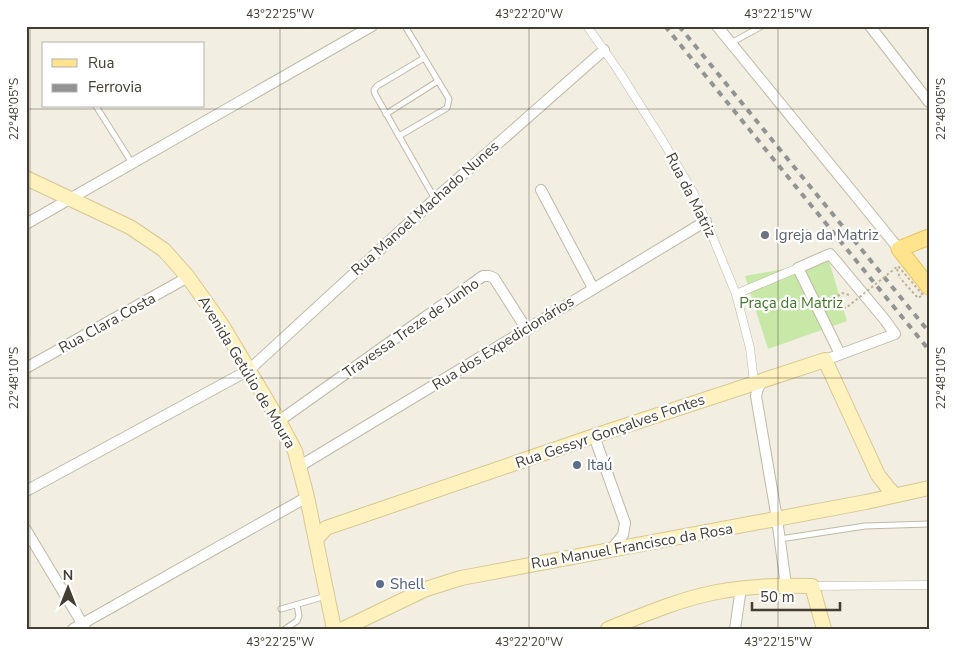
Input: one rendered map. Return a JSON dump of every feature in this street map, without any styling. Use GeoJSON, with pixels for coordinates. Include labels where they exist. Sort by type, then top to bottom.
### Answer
{"type":"FeatureCollection","features":[{"type":"Feature","properties":{"kind":"main road","name":"Avenida Getúlio de Moura"},"geometry":{"type":"LineString","coordinates":[[26,178],[130,227],[164,250],[188,277],[222,325],[288,437],[300,466],[308,497],[319,525]]}},
{"type":"Feature","properties":{"kind":"main road"},"geometry":{"type":"LineString","coordinates":[[929,237],[899,249],[929,287]]}},
{"type":"Feature","properties":{"kind":"main road"},"geometry":{"type":"LineString","coordinates":[[825,360],[878,475],[895,495]]}},
{"type":"Feature","properties":{"kind":"main road","name":"Rua Gessyr Gonçalves Fontes"},"geometry":{"type":"LineString","coordinates":[[326,596],[316,539],[319,525],[825,360]]}},
{"type":"Feature","properties":{"kind":"main road"},"geometry":{"type":"LineString","coordinates":[[866,502],[874,493],[878,475]]}},
{"type":"Feature","properties":{"kind":"main road","name":"Rua Manuel Francisco da Rosa"},"geometry":{"type":"LineString","coordinates":[[343,629],[426,589],[461,578],[777,520],[929,488]]}},
{"type":"Feature","properties":{"kind":"main road"},"geometry":{"type":"LineString","coordinates":[[608,629],[660,609],[715,592],[786,585],[812,586],[824,629]]}},
{"type":"Feature","properties":{"kind":"main road"},"geometry":{"type":"LineString","coordinates":[[326,596],[334,629]]}},
{"type":"Feature","properties":{"kind":"street"},"geometry":{"type":"LineString","coordinates":[[26,224],[372,26]]}},
{"type":"Feature","properties":{"kind":"street","name":"Rua da Matriz"},"geometry":{"type":"LineString","coordinates":[[587,26],[664,143],[693,192],[736,294],[759,381],[756,396],[786,585]]}},
{"type":"Feature","properties":{"kind":"street"},"geometry":{"type":"LineString","coordinates":[[717,26],[899,249]]}},
{"type":"Feature","properties":{"kind":"street"},"geometry":{"type":"LineString","coordinates":[[870,26],[929,102]]}},
{"type":"Feature","properties":{"kind":"street","name":"Rua Manoel Machado Nunes"},"geometry":{"type":"LineString","coordinates":[[26,491],[249,370],[435,199],[604,50]]}},
{"type":"Feature","properties":{"kind":"street"},"geometry":{"type":"LineString","coordinates":[[541,190],[593,288]]}},
{"type":"Feature","properties":{"kind":"street","name":"Rua dos Expedicionários"},"geometry":{"type":"LineString","coordinates":[[300,466],[706,221]]}},
{"type":"Feature","properties":{"kind":"street","name":"Rua Gessyr Gonçalves Fontes"},"geometry":{"type":"LineString","coordinates":[[798,268],[830,254],[895,334],[825,360]]}},
{"type":"Feature","properties":{"kind":"street"},"geometry":{"type":"LineString","coordinates":[[736,294],[798,268],[840,354]]}},
{"type":"Feature","properties":{"kind":"street","name":"Travessa Treze de Junho"},"geometry":{"type":"LineString","coordinates":[[279,421],[483,276],[494,278],[526,330]]}},
{"type":"Feature","properties":{"kind":"street","name":"Rua Clara Costa"},"geometry":{"type":"LineString","coordinates":[[26,368],[188,277]]}},
{"type":"Feature","properties":{"kind":"street"},"geometry":{"type":"LineString","coordinates":[[594,436],[625,523],[623,535],[611,550]]}},
{"type":"Feature","properties":{"kind":"street"},"geometry":{"type":"LineString","coordinates":[[26,530],[80,627],[308,497]]}},
{"type":"Feature","properties":{"kind":"street"},"geometry":{"type":"LineString","coordinates":[[812,586],[929,585]]}},
{"type":"Feature","properties":{"kind":"street"},"geometry":{"type":"LineString","coordinates":[[735,629],[741,588]]}},
{"type":"Feature","properties":{"kind":"lane"},"geometry":{"type":"LineString","coordinates":[[399,136],[447,108],[449,99],[406,26]]}},
{"type":"Feature","properties":{"kind":"lane"},"geometry":{"type":"LineString","coordinates":[[731,43],[762,26]]}},
{"type":"Feature","properties":{"kind":"lane"},"geometry":{"type":"LineString","coordinates":[[424,58],[377,86],[374,90],[435,199]]}},
{"type":"Feature","properties":{"kind":"lane"},"geometry":{"type":"LineString","coordinates":[[386,114],[438,81]]}},
{"type":"Feature","properties":{"kind":"lane"},"geometry":{"type":"LineString","coordinates":[[97,108],[132,164]]}},
{"type":"Feature","properties":{"kind":"lane"},"geometry":{"type":"LineString","coordinates":[[780,539],[864,526],[929,524]]}},
{"type":"Feature","properties":{"kind":"lane"},"geometry":{"type":"LineString","coordinates":[[281,609],[326,596]]}},
{"type":"Feature","properties":{"kind":"lane"},"geometry":{"type":"LineString","coordinates":[[284,629],[297,621],[299,616],[297,605]]}},
{"type":"Feature","properties":{"kind":"path"},"geometry":{"type":"LineString","coordinates":[[849,295],[842,293],[835,298],[838,306],[846,308],[898,266],[923,295],[918,298],[900,278]]}},
{"type":"Feature","properties":{"kind":"green space","name":"Praça da Matriz"},"geometry":{"type":"Polygon","coordinates":[[[829,261],[847,321],[768,349],[745,276],[829,261]]]}},
{"type":"Feature","properties":{"kind":"railway"},"geometry":{"type":"LineString","coordinates":[[665,26],[929,350]]}},
{"type":"Feature","properties":{"kind":"railway"},"geometry":{"type":"LineString","coordinates":[[679,26],[929,332]]}},
{"type":"Feature","properties":{"kind":"place","name":"Igreja da Matriz"},"geometry":{"type":"Point","coordinates":[765,235]}},
{"type":"Feature","properties":{"kind":"place","name":"Itaú"},"geometry":{"type":"Point","coordinates":[577,465]}},
{"type":"Feature","properties":{"kind":"place","name":"Shell"},"geometry":{"type":"Point","coordinates":[380,584]}}]}
